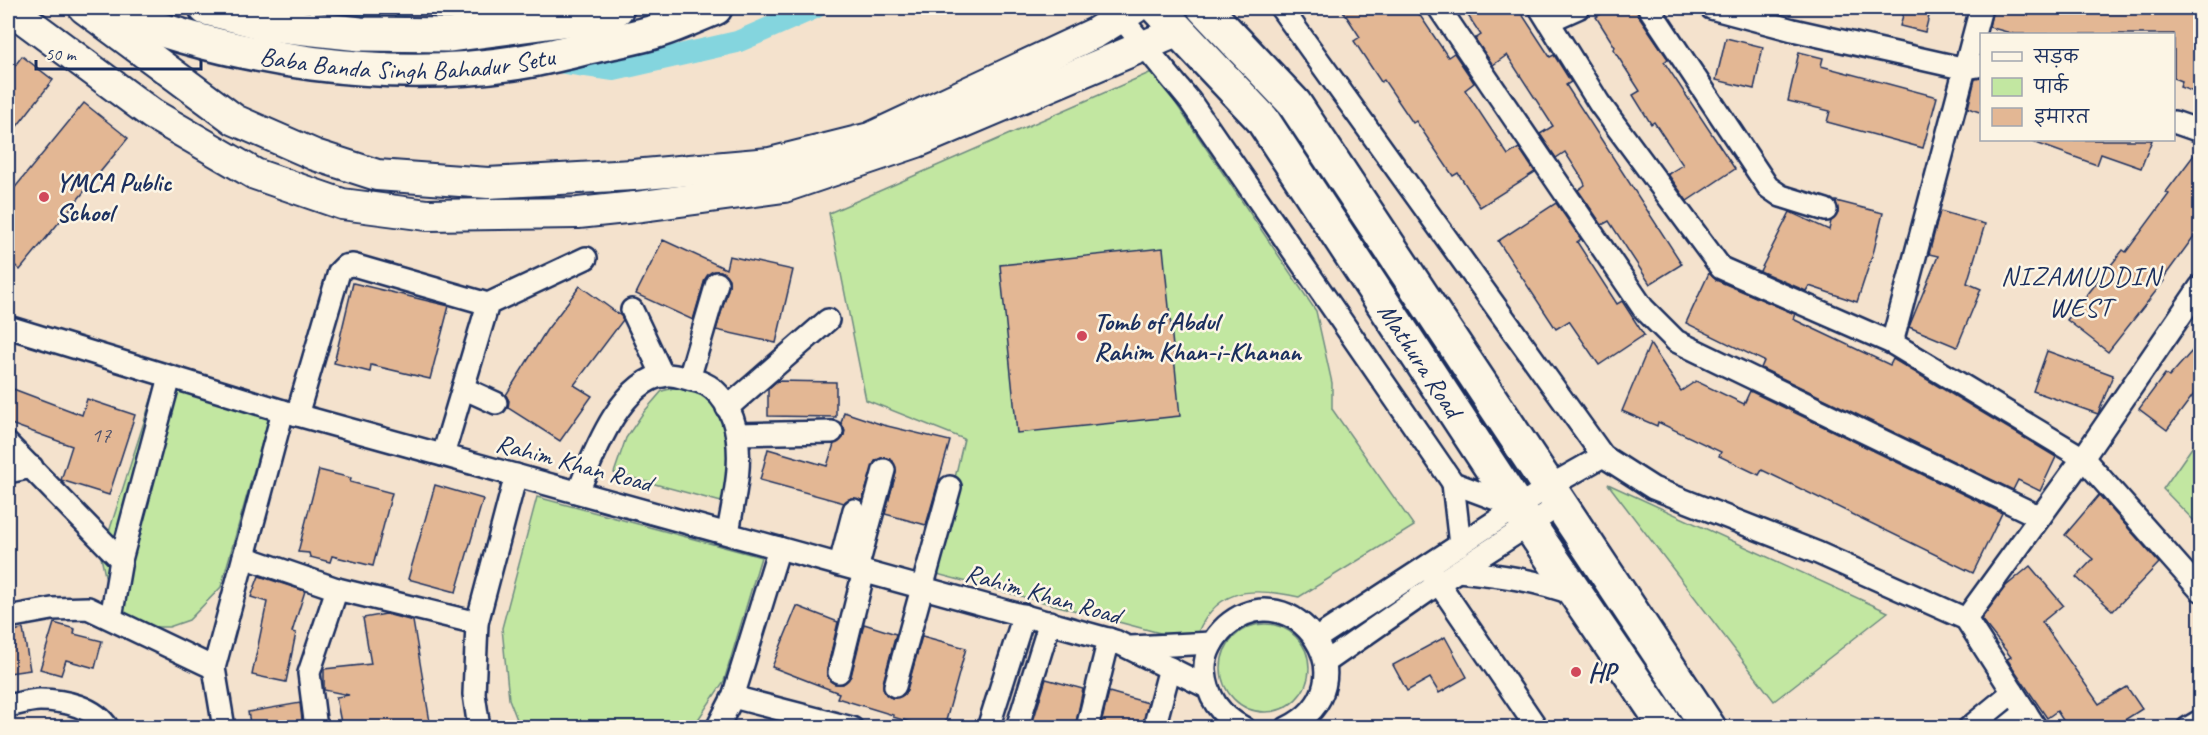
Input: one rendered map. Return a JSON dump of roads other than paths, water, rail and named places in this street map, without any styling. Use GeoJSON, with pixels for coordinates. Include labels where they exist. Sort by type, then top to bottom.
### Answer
{"type":"FeatureCollection","features":[{"type":"Feature","properties":{"kind":"main road","name":"Baba Banda Singh Bahadur Setu"},"geometry":{"type":"LineString","coordinates":[[100,8],[142,24],[261,55],[330,66],[455,69],[531,60],[660,30],[715,8]]}},
{"type":"Feature","properties":{"kind":"main road","name":"Baba Banda Singh Bahadur Setu"},"geometry":{"type":"LineString","coordinates":[[206,8],[269,24],[360,34],[450,35],[585,16],[617,8]]}},
{"type":"Feature","properties":{"kind":"main road","name":"Mathura Road"},"geometry":{"type":"LineString","coordinates":[[1204,8],[1294,104],[1709,728]]}},
{"type":"Feature","properties":{"kind":"main road","name":"Mathura Road"},"geometry":{"type":"LineString","coordinates":[[1168,19],[1263,119],[1523,516],[1667,728]]}},
{"type":"Feature","properties":{"kind":"street"},"geometry":{"type":"LineString","coordinates":[[9,8],[152,114],[255,174],[342,204],[427,215],[578,213],[783,187],[917,142],[1144,45],[1168,19]]}},
{"type":"Feature","properties":{"kind":"street"},"geometry":{"type":"LineString","coordinates":[[84,8],[235,120],[315,155],[377,175],[488,183],[633,175],[770,163],[870,138],[1095,33],[1123,11],[1144,45],[1190,101],[1453,483],[1460,545]]}},
{"type":"Feature","properties":{"kind":"street"},"geometry":{"type":"LineString","coordinates":[[1281,8],[1603,456],[1653,488],[1818,553],[1966,619],[2031,719],[2006,728]]}},
{"type":"Feature","properties":{"kind":"street"},"geometry":{"type":"LineString","coordinates":[[1439,8],[1642,308],[1676,341],[2040,517]]}},
{"type":"Feature","properties":{"kind":"street"},"geometry":{"type":"LineString","coordinates":[[1578,8],[1545,14],[1599,103],[1721,268],[1892,343],[2084,458],[2200,590]]}},
{"type":"Feature","properties":{"kind":"street"},"geometry":{"type":"LineString","coordinates":[[1650,8],[1768,187],[1781,196],[1826,210]]}},
{"type":"Feature","properties":{"kind":"street"},"geometry":{"type":"LineString","coordinates":[[1711,8],[1794,30],[1974,67]]}},
{"type":"Feature","properties":{"kind":"street"},"geometry":{"type":"LineString","coordinates":[[1892,343],[1974,67],[1981,8]]}},
{"type":"Feature","properties":{"kind":"street"},"geometry":{"type":"LineString","coordinates":[[2175,122],[2200,131]]}},
{"type":"Feature","properties":{"kind":"street"},"geometry":{"type":"LineString","coordinates":[[224,728],[214,668],[244,557],[290,413],[339,272],[345,266],[352,265],[488,304],[586,258]]}},
{"type":"Feature","properties":{"kind":"street"},"geometry":{"type":"LineString","coordinates":[[689,379],[717,283]]}},
{"type":"Feature","properties":{"kind":"street"},"geometry":{"type":"LineString","coordinates":[[1966,619],[2084,458],[2200,287]]}},
{"type":"Feature","properties":{"kind":"street"},"geometry":{"type":"LineString","coordinates":[[443,455],[488,304]]}},
{"type":"Feature","properties":{"kind":"street"},"geometry":{"type":"LineString","coordinates":[[632,310],[663,376]]}},
{"type":"Feature","properties":{"kind":"street"},"geometry":{"type":"LineString","coordinates":[[727,408],[828,320]]}},
{"type":"Feature","properties":{"kind":"street","name":"Rahim Khan Road"},"geometry":{"type":"LineString","coordinates":[[8,327],[290,413],[1050,622],[1118,643],[1207,687]]}},
{"type":"Feature","properties":{"kind":"street"},"geometry":{"type":"LineString","coordinates":[[578,492],[599,440],[624,401],[649,380],[667,375],[689,379],[714,388],[727,408],[738,439],[738,475],[728,533]]}},
{"type":"Feature","properties":{"kind":"street"},"geometry":{"type":"LineString","coordinates":[[111,618],[121,560],[170,377]]}},
{"type":"Feature","properties":{"kind":"street"},"geometry":{"type":"LineString","coordinates":[[463,388],[496,403]]}},
{"type":"Feature","properties":{"kind":"street"},"geometry":{"type":"LineString","coordinates":[[738,439],[826,438]]}},
{"type":"Feature","properties":{"kind":"street"},"geometry":{"type":"LineString","coordinates":[[8,444],[121,560]]}},
{"type":"Feature","properties":{"kind":"street"},"geometry":{"type":"LineString","coordinates":[[1458,571],[1523,516],[1554,496],[1603,456]]}},
{"type":"Feature","properties":{"kind":"street"},"geometry":{"type":"LineString","coordinates":[[8,472],[32,467]]}},
{"type":"Feature","properties":{"kind":"street"},"geometry":{"type":"LineString","coordinates":[[854,568],[884,470]]}},
{"type":"Feature","properties":{"kind":"street"},"geometry":{"type":"LineString","coordinates":[[479,728],[474,694],[477,623],[516,475]]}},
{"type":"Feature","properties":{"kind":"street"},"geometry":{"type":"LineString","coordinates":[[1453,483],[1523,516]]}},
{"type":"Feature","properties":{"kind":"street"},"geometry":{"type":"LineString","coordinates":[[895,686],[950,487]]}},
{"type":"Feature","properties":{"kind":"street"},"geometry":{"type":"LineString","coordinates":[[839,672],[854,568],[854,510]]}},
{"type":"Feature","properties":{"kind":"street"},"geometry":{"type":"LineString","coordinates":[[1326,662],[1433,574],[1460,545],[1523,516]]}},
{"type":"Feature","properties":{"kind":"street"},"geometry":{"type":"LineString","coordinates":[[717,728],[733,697],[779,548]]}},
{"type":"Feature","properties":{"kind":"street"},"geometry":{"type":"LineString","coordinates":[[244,557],[337,589],[477,623]]}},
{"type":"Feature","properties":{"kind":"street"},"geometry":{"type":"LineString","coordinates":[[1317,638],[1433,574],[1458,571],[1510,576],[1552,586],[1577,596]]}},
{"type":"Feature","properties":{"kind":"street"},"geometry":{"type":"LineString","coordinates":[[1433,574],[1530,724]]}},
{"type":"Feature","properties":{"kind":"street"},"geometry":{"type":"LineString","coordinates":[[316,728],[309,673],[337,589]]}},
{"type":"Feature","properties":{"kind":"street"},"geometry":{"type":"LineString","coordinates":[[8,617],[74,607],[88,608],[214,668]]}},
{"type":"Feature","properties":{"kind":"street"},"geometry":{"type":"LineString","coordinates":[[1244,728],[1229,720],[1215,705],[1207,687],[1205,666],[1212,643],[1219,632],[1233,620],[1251,612],[1269,610],[1288,615],[1304,624],[1317,638],[1325,654],[1327,673],[1323,691],[1315,708],[1301,721],[1287,728]]}},
{"type":"Feature","properties":{"kind":"street"},"geometry":{"type":"LineString","coordinates":[[988,728],[1024,615]]}},
{"type":"Feature","properties":{"kind":"street"},"geometry":{"type":"LineString","coordinates":[[995,704],[1019,720],[1050,622]]}},
{"type":"Feature","properties":{"kind":"street"},"geometry":{"type":"LineString","coordinates":[[1087,728],[1118,643]]}},
{"type":"Feature","properties":{"kind":"street","name":"Rahim Khan Road"},"geometry":{"type":"LineString","coordinates":[[1118,643],[1212,643]]}},
{"type":"Feature","properties":{"kind":"street"},"geometry":{"type":"LineString","coordinates":[[1154,728],[1170,668]]}},
{"type":"Feature","properties":{"kind":"street"},"geometry":{"type":"LineString","coordinates":[[1969,728],[2013,692]]}},
{"type":"Feature","properties":{"kind":"street"},"geometry":{"type":"LineString","coordinates":[[733,697],[852,728]]}},
{"type":"Feature","properties":{"kind":"street"},"geometry":{"type":"LineString","coordinates":[[8,706],[40,700],[79,705],[102,719],[108,728]]}},
{"type":"Feature","properties":{"kind":"street"},"geometry":{"type":"LineString","coordinates":[[2188,728],[2200,721]]}},
{"type":"Feature","properties":{"kind":"waterway"},"geometry":{"type":"LineString","coordinates":[[366,8],[448,46],[510,55]]}},
{"type":"Feature","properties":{"kind":"waterway"},"geometry":{"type":"LineString","coordinates":[[552,61],[614,70],[737,42],[815,8]]}},
{"type":"Feature","properties":{"kind":"place","name":"YMCA Public School"},"geometry":{"type":"Point","coordinates":[44,197]}},
{"type":"Feature","properties":{"kind":"place","name":"Tomb of Abdul Rahim Khan-i-Khanan"},"geometry":{"type":"Point","coordinates":[1082,336]}},
{"type":"Feature","properties":{"kind":"place","name":"HP"},"geometry":{"type":"Point","coordinates":[1576,672]}},
{"type":"Feature","properties":{"kind":"district","name":"NIZAMUDDIN WEST"},"geometry":{"type":"Point","coordinates":[2081,292]}}]}
